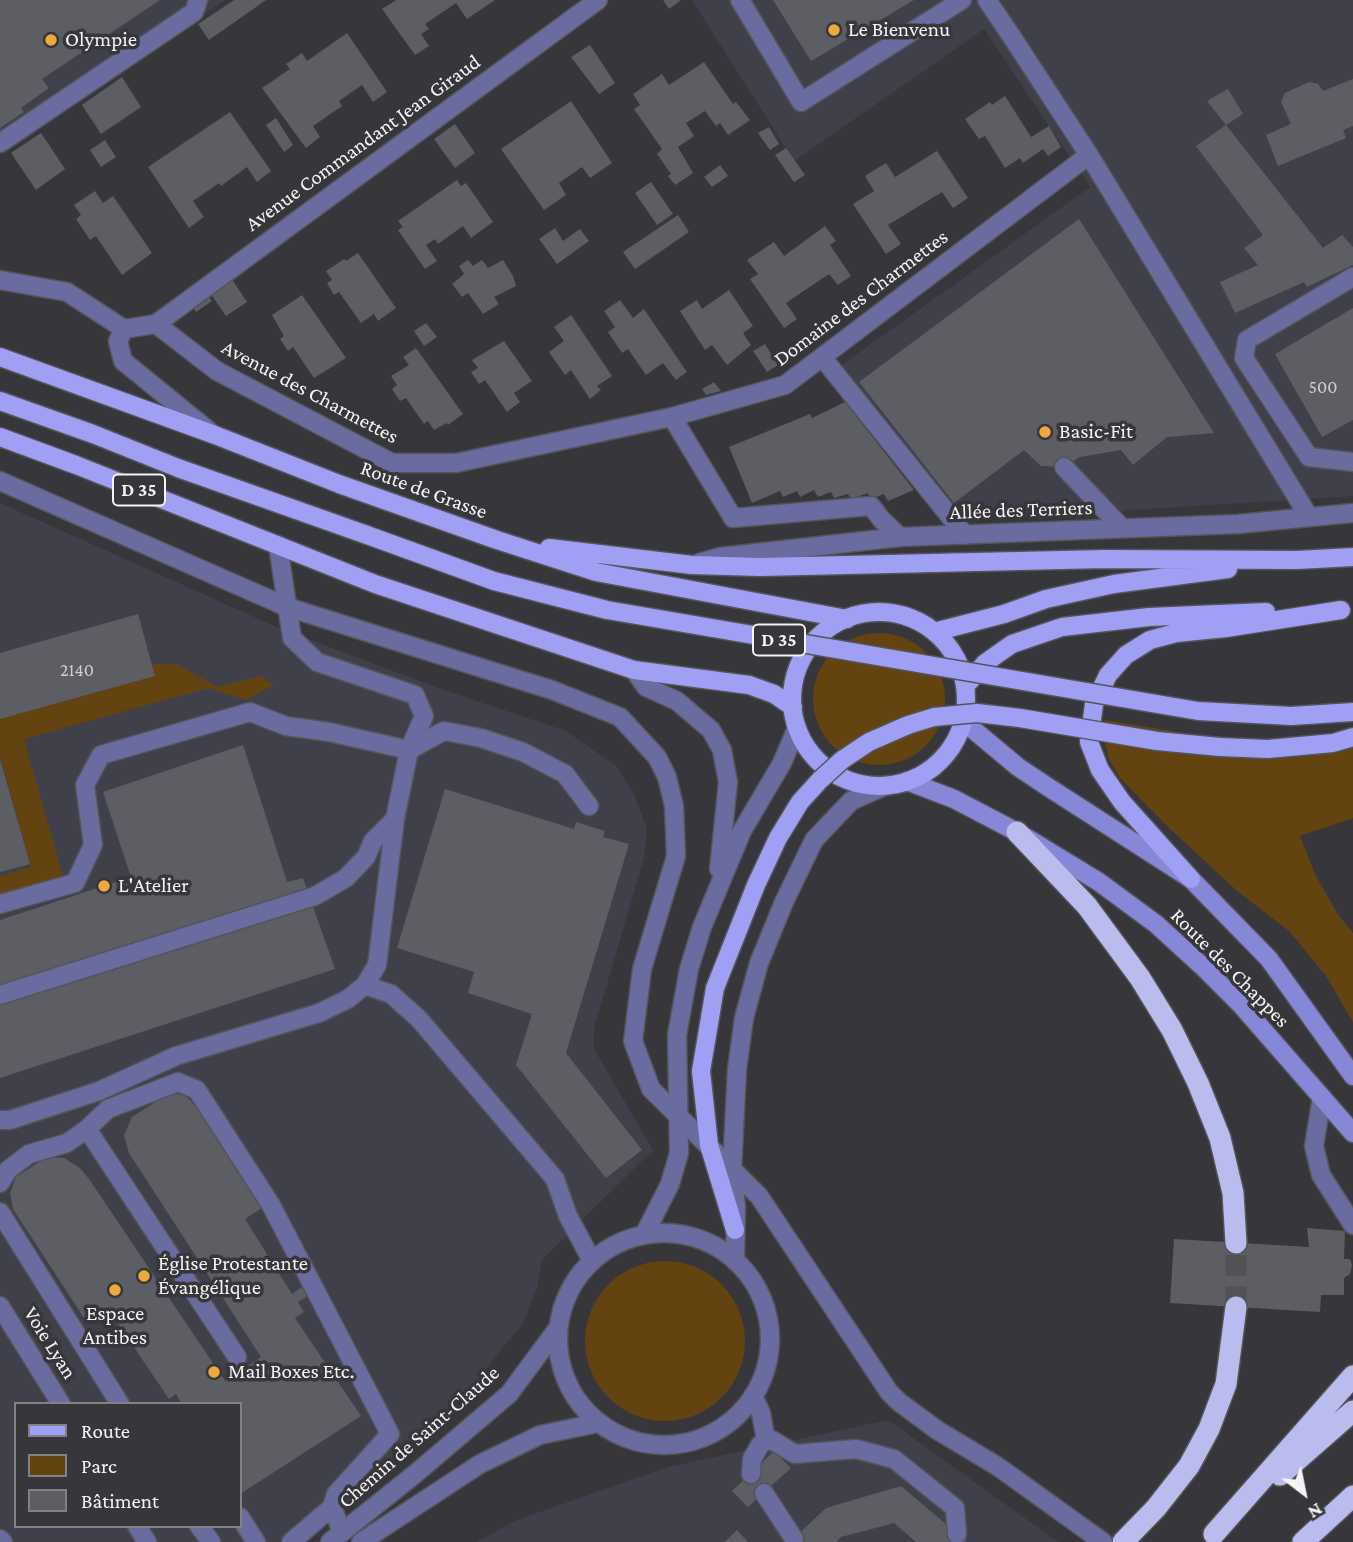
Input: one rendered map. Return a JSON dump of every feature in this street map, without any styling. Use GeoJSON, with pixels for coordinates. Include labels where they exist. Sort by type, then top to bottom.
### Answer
{"type":"FeatureCollection","features":[{"type":"Feature","properties":{"kind":"highway"},"geometry":{"type":"LineString","coordinates":[[1017,832],[1087,906],[1140,978],[1172,1030],[1198,1083],[1220,1138],[1233,1193],[1236,1242]]}},
{"type":"Feature","properties":{"kind":"highway"},"geometry":{"type":"LineString","coordinates":[[1123,1542],[1156,1508],[1189,1466],[1213,1418],[1226,1384],[1236,1307]]}},
{"type":"Feature","properties":{"kind":"highway"},"geometry":{"type":"LineString","coordinates":[[1210,1538],[1353,1376]]}},
{"type":"Feature","properties":{"kind":"highway"},"geometry":{"type":"LineString","coordinates":[[1210,1538],[1353,1411]]}},
{"type":"Feature","properties":{"kind":"highway"},"geometry":{"type":"LineString","coordinates":[[1303,1542],[1353,1496]]}},
{"type":"Feature","properties":{"kind":"main road","name":"Route de Grasse"},"geometry":{"type":"LineString","coordinates":[[0,357],[215,435],[339,484],[596,572],[847,619]]}},
{"type":"Feature","properties":{"kind":"main road","name":"D 35"},"geometry":{"type":"LineString","coordinates":[[0,401],[494,581],[607,610],[1198,711],[1291,716],[1353,712]]}},
{"type":"Feature","properties":{"kind":"main road","name":"D 35"},"geometry":{"type":"LineString","coordinates":[[0,437],[375,584],[634,670],[748,685],[774,694],[793,707]]}},
{"type":"Feature","properties":{"kind":"main road"},"geometry":{"type":"LineString","coordinates":[[497,540],[597,555],[692,565],[760,567],[1105,559],[1297,560],[1353,557]]}},
{"type":"Feature","properties":{"kind":"main road"},"geometry":{"type":"LineString","coordinates":[[934,632],[1004,614],[1046,599],[1114,584],[1297,560]]}},
{"type":"Feature","properties":{"kind":"main road"},"geometry":{"type":"LineString","coordinates":[[965,686],[985,663],[1012,644],[1062,627],[1149,617],[1347,610]]}},
{"type":"Feature","properties":{"kind":"main road"},"geometry":{"type":"LineString","coordinates":[[1191,879],[1122,802],[1100,770],[1089,742],[1094,704],[1108,675],[1126,655],[1150,640],[1176,633],[1347,610]]}},
{"type":"Feature","properties":{"kind":"main road"},"geometry":{"type":"LineString","coordinates":[[883,612],[911,618],[934,632],[952,651],[963,674],[965,686],[963,721],[956,740],[943,758],[926,772],[907,781],[887,785],[868,785],[832,772],[806,745],[797,728],[793,688],[805,654],[816,639],[830,628],[864,614],[883,612]]}},
{"type":"Feature","properties":{"kind":"main road"},"geometry":{"type":"LineString","coordinates":[[735,1230],[709,1145],[701,1071],[715,988],[778,838],[800,802],[842,760],[869,742],[908,725],[934,717],[976,713],[1157,741],[1220,747],[1268,749],[1333,743],[1353,737]]}},
{"type":"Feature","properties":{"kind":"main road","name":"Route des Chappes"},"geometry":{"type":"LineString","coordinates":[[963,721],[1018,767],[1191,879],[1269,959],[1353,1076]]}},
{"type":"Feature","properties":{"kind":"main road","name":"Route des Chappes"},"geometry":{"type":"LineString","coordinates":[[907,781],[954,799],[1017,832],[1100,882],[1156,924],[1234,998],[1353,1133]]}},
{"type":"Feature","properties":{"kind":"street"},"geometry":{"type":"LineString","coordinates":[[0,143],[194,12],[198,0]]}},
{"type":"Feature","properties":{"kind":"street","name":"Avenue Commandant Jean Giraud"},"geometry":{"type":"LineString","coordinates":[[156,324],[598,0]]}},
{"type":"Feature","properties":{"kind":"street"},"geometry":{"type":"LineString","coordinates":[[740,0],[801,102],[962,0]]}},
{"type":"Feature","properties":{"kind":"street"},"geometry":{"type":"LineString","coordinates":[[987,0],[1089,155],[1309,517]]}},
{"type":"Feature","properties":{"kind":"street","name":"Domaine des Charmettes"},"geometry":{"type":"LineString","coordinates":[[456,463],[672,417],[785,386],[1089,155]]}},
{"type":"Feature","properties":{"kind":"street"},"geometry":{"type":"LineString","coordinates":[[1353,276],[1247,340],[1244,358],[1309,457],[1353,462]]}},
{"type":"Feature","properties":{"kind":"street"},"geometry":{"type":"LineString","coordinates":[[3,278],[67,292],[124,329],[156,324]]}},
{"type":"Feature","properties":{"kind":"street","name":"Avenue des Charmettes"},"geometry":{"type":"LineString","coordinates":[[156,324],[216,371],[392,463],[456,463]]}},
{"type":"Feature","properties":{"kind":"street"},"geometry":{"type":"LineString","coordinates":[[124,329],[118,341],[123,361],[215,435]]}},
{"type":"Feature","properties":{"kind":"street"},"geometry":{"type":"LineString","coordinates":[[822,357],[965,535]]}},
{"type":"Feature","properties":{"kind":"street"},"geometry":{"type":"LineString","coordinates":[[672,417],[733,518],[870,506],[900,537]]}},
{"type":"Feature","properties":{"kind":"street"},"geometry":{"type":"LineString","coordinates":[[1064,467],[1122,528]]}},
{"type":"Feature","properties":{"kind":"street"},"geometry":{"type":"LineString","coordinates":[[0,481],[287,607],[552,690],[620,717],[657,757],[667,777],[674,806],[676,856],[642,969],[633,1041],[651,1089],[759,1196],[889,1392],[937,1430],[997,1466],[1103,1542]]}},
{"type":"Feature","properties":{"kind":"street","name":"Allée des Terriers"},"geometry":{"type":"LineString","coordinates":[[692,565],[720,557],[900,537],[1238,524],[1353,513]]}},
{"type":"Feature","properties":{"kind":"street"},"geometry":{"type":"LineString","coordinates":[[4,1122],[99,1091],[176,1056],[320,1013],[348,999],[365,985],[377,965],[395,819],[410,750],[424,716],[415,695],[317,662],[292,638],[278,545]]}},
{"type":"Feature","properties":{"kind":"street"},"geometry":{"type":"LineString","coordinates":[[634,670],[646,687],[677,701],[710,730],[722,750],[729,782],[717,890]]}},
{"type":"Feature","properties":{"kind":"street"},"geometry":{"type":"LineString","coordinates":[[0,904],[75,883],[93,845],[85,785],[101,755],[250,712],[286,726],[329,732],[410,750],[444,731],[481,738],[523,752],[565,774],[589,806]]}},
{"type":"Feature","properties":{"kind":"street"},"geometry":{"type":"LineString","coordinates":[[644,1235],[670,1184],[679,1153],[677,1035],[690,969],[702,927],[742,831],[782,763],[797,728]]}},
{"type":"Feature","properties":{"kind":"street"},"geometry":{"type":"LineString","coordinates":[[735,1261],[736,1207],[732,1170],[737,1069],[744,1018],[759,963],[814,840],[851,801],[887,785]]}},
{"type":"Feature","properties":{"kind":"street"},"geometry":{"type":"LineString","coordinates":[[0,995],[315,896],[346,878],[366,857],[373,841],[395,819]]}},
{"type":"Feature","properties":{"kind":"street"},"geometry":{"type":"LineString","coordinates":[[365,985],[391,994],[419,1019],[555,1179],[568,1216],[592,1261]]}},
{"type":"Feature","properties":{"kind":"street"},"geometry":{"type":"LineString","coordinates":[[0,1183],[8,1170],[29,1154],[66,1143],[87,1129],[108,1109],[178,1082],[197,1090],[271,1205],[390,1434],[334,1501],[291,1542]]}},
{"type":"Feature","properties":{"kind":"street"},"geometry":{"type":"LineString","coordinates":[[99,1091],[108,1109]]}},
{"type":"Feature","properties":{"kind":"street"},"geometry":{"type":"LineString","coordinates":[[1322,1097],[1314,1146],[1321,1175],[1353,1225]]}},
{"type":"Feature","properties":{"kind":"street"},"geometry":{"type":"LineString","coordinates":[[87,1129],[237,1357]]}},
{"type":"Feature","properties":{"kind":"street"},"geometry":{"type":"LineString","coordinates":[[0,1212],[119,1402]]}},
{"type":"Feature","properties":{"kind":"street"},"geometry":{"type":"LineString","coordinates":[[677,1234],[708,1242],[735,1261],[749,1276],[767,1315],[770,1335],[768,1357],[763,1377],[753,1396],[734,1419],[709,1435],[691,1442],[654,1445],[634,1441],[615,1434],[598,1423],[579,1404],[565,1380],[558,1354],[558,1328],[564,1302],[576,1280],[592,1261],[617,1244],[644,1235],[677,1234]]}},
{"type":"Feature","properties":{"kind":"street","name":"Voie Lyan"},"geometry":{"type":"LineString","coordinates":[[0,1306],[60,1402]]}},
{"type":"Feature","properties":{"kind":"street","name":"Chemin de Saint-Claude"},"geometry":{"type":"LineString","coordinates":[[336,1537],[509,1394],[558,1328]]}},
{"type":"Feature","properties":{"kind":"street"},"geometry":{"type":"LineString","coordinates":[[753,1396],[761,1413],[766,1441]]}},
{"type":"Feature","properties":{"kind":"street","name":"Chemin de Saint-Claude"},"geometry":{"type":"LineString","coordinates":[[361,1542],[480,1464],[540,1435],[598,1423]]}},
{"type":"Feature","properties":{"kind":"street"},"geometry":{"type":"LineString","coordinates":[[751,1474],[752,1459],[760,1445],[772,1440],[794,1454],[856,1449],[894,1459],[955,1508],[957,1534]]}},
{"type":"Feature","properties":{"kind":"street"},"geometry":{"type":"LineString","coordinates":[[764,1493],[794,1539]]}},
{"type":"Feature","properties":{"kind":"street"},"geometry":{"type":"LineString","coordinates":[[334,1501],[336,1537]]}},
{"type":"Feature","properties":{"kind":"street"},"geometry":{"type":"LineString","coordinates":[[242,1520],[257,1542]]}},
{"type":"Feature","properties":{"kind":"shaded area"},"geometry":{"type":"Polygon","coordinates":[[[0,0],[225,0],[0,150],[0,0]]]}},
{"type":"Feature","properties":{"kind":"shaded area"},"geometry":{"type":"Polygon","coordinates":[[[692,0],[1353,0],[1353,496],[941,522],[828,375],[1090,187],[984,29],[794,161],[692,0]]]}},
{"type":"Feature","properties":{"kind":"shaded area"},"geometry":{"type":"Polygon","coordinates":[[[0,503],[279,628],[438,688],[566,731],[615,765],[633,792],[647,829],[644,858],[594,1028],[594,1049],[653,1150],[542,1260],[537,1288],[524,1322],[474,1383],[408,1451],[308,1542],[0,1542],[0,503]]]}},
{"type":"Feature","properties":{"kind":"shaded area"},"geometry":{"type":"Polygon","coordinates":[[[888,1420],[1058,1542],[476,1542],[517,1520],[668,1467],[888,1420]]]}},
{"type":"Feature","properties":{"kind":"green space"},"geometry":{"type":"Polygon","coordinates":[[[879,633],[904,638],[925,653],[940,674],[945,699],[940,724],[925,745],[904,760],[879,765],[854,760],[833,745],[818,724],[813,699],[818,674],[833,653],[854,638],[879,633]]]}},
{"type":"Feature","properties":{"kind":"green space"},"geometry":{"type":"Polygon","coordinates":[[[152,664],[176,664],[218,687],[260,676],[274,685],[246,700],[209,688],[24,739],[63,876],[0,895],[0,876],[31,867],[0,756],[0,719],[155,676],[152,664]]]}},
{"type":"Feature","properties":{"kind":"green space"},"geometry":{"type":"Polygon","coordinates":[[[1105,720],[1264,746],[1353,740],[1353,818],[1300,836],[1315,874],[1337,913],[1353,933],[1353,1022],[1326,976],[1289,931],[1237,891],[1120,778],[1109,759],[1105,743],[1105,720]]]}},
{"type":"Feature","properties":{"kind":"green space"},"geometry":{"type":"Polygon","coordinates":[[[665,1261],[696,1267],[722,1284],[739,1310],[745,1341],[739,1372],[722,1398],[696,1415],[665,1421],[634,1415],[608,1398],[591,1372],[585,1341],[591,1310],[608,1284],[634,1267],[665,1261]]]}},
{"type":"Feature","properties":{"kind":"building","name":"Olympie"},"geometry":{"type":"Polygon","coordinates":[[[0,0],[160,0],[42,79],[49,88],[21,108],[24,112],[0,128],[0,0]]]}},
{"type":"Feature","properties":{"kind":"building"},"geometry":{"type":"Polygon","coordinates":[[[234,0],[266,0],[209,40],[198,24],[234,0]]]}},
{"type":"Feature","properties":{"kind":"building"},"geometry":{"type":"Polygon","coordinates":[[[396,0],[495,0],[467,19],[456,3],[425,24],[429,29],[421,34],[429,46],[415,55],[382,9],[396,0]]]}},
{"type":"Feature","properties":{"kind":"building"},"geometry":{"type":"Polygon","coordinates":[[[663,0],[681,0],[669,9],[663,0]]]}},
{"type":"Feature","properties":{"kind":"building"},"geometry":{"type":"Polygon","coordinates":[[[773,0],[914,0],[811,61],[773,0]]]}},
{"type":"Feature","properties":{"kind":"building"},"geometry":{"type":"Polygon","coordinates":[[[347,33],[387,92],[373,102],[362,85],[339,101],[342,106],[313,126],[320,137],[306,148],[262,88],[290,69],[286,64],[302,53],[307,61],[347,33]]]}},
{"type":"Feature","properties":{"kind":"building"},"geometry":{"type":"Polygon","coordinates":[[[590,45],[615,83],[599,94],[571,57],[590,45]]]}},
{"type":"Feature","properties":{"kind":"building"},"geometry":{"type":"Polygon","coordinates":[[[704,62],[733,104],[736,102],[750,120],[728,135],[720,123],[716,126],[705,111],[686,123],[694,136],[678,147],[693,173],[675,185],[657,154],[662,149],[634,109],[640,105],[633,94],[662,74],[669,85],[704,62]]]}},
{"type":"Feature","properties":{"kind":"building"},"geometry":{"type":"Polygon","coordinates":[[[122,77],[141,107],[101,134],[82,105],[122,77]]]}},
{"type":"Feature","properties":{"kind":"building"},"geometry":{"type":"Polygon","coordinates":[[[1353,79],[1353,126],[1343,130],[1346,138],[1278,166],[1266,135],[1291,124],[1281,102],[1285,93],[1309,82],[1318,84],[1323,91],[1353,79]]]}},
{"type":"Feature","properties":{"kind":"building"},"geometry":{"type":"Polygon","coordinates":[[[1228,89],[1243,114],[1226,125],[1207,101],[1228,89]]]}},
{"type":"Feature","properties":{"kind":"building"},"geometry":{"type":"Polygon","coordinates":[[[1005,96],[1031,137],[1049,126],[1061,147],[1048,156],[1043,149],[1023,163],[1020,158],[1005,168],[985,136],[979,139],[965,119],[990,102],[992,105],[1005,96]]]}},
{"type":"Feature","properties":{"kind":"building"},"geometry":{"type":"Polygon","coordinates":[[[571,101],[612,163],[590,178],[582,167],[559,183],[566,195],[544,210],[501,149],[571,101]]]}},
{"type":"Feature","properties":{"kind":"building"},"geometry":{"type":"Polygon","coordinates":[[[230,112],[271,171],[257,182],[247,167],[221,186],[219,183],[193,201],[204,217],[189,228],[148,167],[230,112]]]}},
{"type":"Feature","properties":{"kind":"building"},"geometry":{"type":"Polygon","coordinates":[[[276,118],[293,145],[284,152],[266,125],[276,118]]]}},
{"type":"Feature","properties":{"kind":"building"},"geometry":{"type":"Polygon","coordinates":[[[455,124],[475,153],[455,168],[434,139],[455,124]]]}},
{"type":"Feature","properties":{"kind":"building"},"geometry":{"type":"Polygon","coordinates":[[[1226,125],[1323,248],[1342,235],[1353,247],[1353,265],[1307,287],[1304,282],[1235,313],[1220,282],[1258,265],[1244,248],[1263,235],[1196,146],[1226,125]]]}},
{"type":"Feature","properties":{"kind":"building"},"geometry":{"type":"Polygon","coordinates":[[[769,127],[779,144],[770,150],[758,133],[769,127]]]}},
{"type":"Feature","properties":{"kind":"building"},"geometry":{"type":"Polygon","coordinates":[[[41,133],[65,169],[36,190],[11,153],[41,133]]]}},
{"type":"Feature","properties":{"kind":"building"},"geometry":{"type":"Polygon","coordinates":[[[105,140],[116,157],[101,167],[90,150],[105,140]]]}},
{"type":"Feature","properties":{"kind":"building"},"geometry":{"type":"Polygon","coordinates":[[[786,148],[805,175],[794,182],[775,155],[786,148]]]}},
{"type":"Feature","properties":{"kind":"building"},"geometry":{"type":"Polygon","coordinates":[[[937,151],[968,198],[953,208],[942,192],[888,225],[901,244],[886,254],[853,204],[874,191],[865,176],[886,163],[895,177],[937,151]]]}},
{"type":"Feature","properties":{"kind":"building"},"geometry":{"type":"Polygon","coordinates":[[[720,165],[728,176],[712,187],[704,177],[720,165]]]}},
{"type":"Feature","properties":{"kind":"building"},"geometry":{"type":"Polygon","coordinates":[[[457,180],[461,186],[466,183],[493,222],[471,238],[463,226],[438,244],[435,239],[426,245],[437,261],[425,269],[398,230],[403,227],[398,221],[457,180]]]}},
{"type":"Feature","properties":{"kind":"building"},"geometry":{"type":"Polygon","coordinates":[[[651,182],[673,214],[657,225],[635,193],[651,182]]]}},
{"type":"Feature","properties":{"kind":"building"},"geometry":{"type":"Polygon","coordinates":[[[95,191],[103,203],[113,196],[152,253],[122,275],[96,236],[90,240],[76,219],[81,215],[74,205],[95,191]]]}},
{"type":"Feature","properties":{"kind":"building"},"geometry":{"type":"Polygon","coordinates":[[[678,215],[689,232],[635,269],[623,252],[678,215]]]}},
{"type":"Feature","properties":{"kind":"building"},"geometry":{"type":"Polygon","coordinates":[[[1079,219],[1214,433],[1167,437],[1133,465],[1121,450],[1080,457],[1064,467],[1041,466],[1024,450],[954,503],[859,382],[1079,219]]]}},
{"type":"Feature","properties":{"kind":"building"},"geometry":{"type":"Polygon","coordinates":[[[825,226],[836,241],[830,245],[851,276],[838,285],[829,274],[786,303],[797,319],[784,328],[750,279],[758,274],[747,260],[774,242],[784,256],[825,226]]]}},
{"type":"Feature","properties":{"kind":"building"},"geometry":{"type":"Polygon","coordinates":[[[555,228],[563,241],[580,229],[589,241],[557,264],[539,239],[555,228]]]}},
{"type":"Feature","properties":{"kind":"building"},"geometry":{"type":"Polygon","coordinates":[[[358,253],[396,308],[378,321],[374,314],[361,323],[339,292],[334,295],[327,283],[332,280],[326,271],[358,253]]]}},
{"type":"Feature","properties":{"kind":"building"},"geometry":{"type":"Polygon","coordinates":[[[468,260],[473,266],[482,260],[488,268],[503,260],[516,286],[494,297],[499,304],[483,314],[468,293],[462,297],[452,284],[464,274],[459,266],[468,260]]]}},
{"type":"Feature","properties":{"kind":"building"},"geometry":{"type":"Polygon","coordinates":[[[229,275],[247,302],[226,316],[208,290],[229,275]]]}},
{"type":"Feature","properties":{"kind":"building"},"geometry":{"type":"Polygon","coordinates":[[[729,290],[753,326],[743,333],[751,345],[727,365],[712,345],[705,350],[680,311],[697,300],[702,309],[729,290]]]}},
{"type":"Feature","properties":{"kind":"building"},"geometry":{"type":"Polygon","coordinates":[[[205,292],[212,301],[196,312],[190,302],[205,292]]]}},
{"type":"Feature","properties":{"kind":"building"},"geometry":{"type":"Polygon","coordinates":[[[302,295],[346,358],[314,378],[293,347],[288,351],[280,339],[284,336],[272,315],[302,295]]]}},
{"type":"Feature","properties":{"kind":"building"},"geometry":{"type":"Polygon","coordinates":[[[620,300],[633,318],[644,309],[687,372],[676,380],[663,363],[646,375],[628,349],[622,353],[608,332],[615,327],[604,311],[620,300]]]}},
{"type":"Feature","properties":{"kind":"building"},"geometry":{"type":"Polygon","coordinates":[[[1353,308],[1353,420],[1322,437],[1275,354],[1353,308]]]}},
{"type":"Feature","properties":{"kind":"building"},"geometry":{"type":"Polygon","coordinates":[[[571,315],[612,376],[597,386],[601,390],[590,399],[571,370],[565,375],[549,352],[564,341],[554,327],[571,315]]]}},
{"type":"Feature","properties":{"kind":"building"},"geometry":{"type":"Polygon","coordinates":[[[426,323],[437,337],[424,346],[414,331],[426,323]]]}},
{"type":"Feature","properties":{"kind":"building"},"geometry":{"type":"Polygon","coordinates":[[[504,341],[532,381],[514,393],[520,402],[507,412],[485,380],[479,384],[471,372],[478,368],[472,360],[504,341]]]}},
{"type":"Feature","properties":{"kind":"building"},"geometry":{"type":"Polygon","coordinates":[[[765,344],[778,365],[767,372],[753,351],[765,344]]]}},
{"type":"Feature","properties":{"kind":"building"},"geometry":{"type":"Polygon","coordinates":[[[416,348],[463,414],[448,425],[447,423],[434,430],[428,421],[424,424],[406,398],[400,401],[392,389],[397,385],[391,376],[409,365],[403,357],[416,348]]]}},
{"type":"Feature","properties":{"kind":"building"},"geometry":{"type":"Polygon","coordinates":[[[714,382],[721,391],[706,395],[702,389],[714,382]]]}},
{"type":"Feature","properties":{"kind":"building"},"geometry":{"type":"Polygon","coordinates":[[[845,402],[914,490],[888,501],[884,494],[871,499],[868,493],[851,499],[848,494],[834,498],[831,492],[818,497],[814,490],[800,497],[797,491],[783,497],[780,491],[752,503],[729,447],[810,414],[812,418],[845,402]]]}},
{"type":"Feature","properties":{"kind":"building"},"geometry":{"type":"Polygon","coordinates":[[[138,614],[155,676],[0,719],[0,653],[138,614]]]}},
{"type":"Feature","properties":{"kind":"building"},"geometry":{"type":"Polygon","coordinates":[[[243,745],[287,882],[303,878],[335,969],[0,1078],[0,920],[131,877],[103,792],[243,745]]]}},
{"type":"Feature","properties":{"kind":"building"},"geometry":{"type":"Polygon","coordinates":[[[0,759],[30,864],[0,872],[0,759]]]}},
{"type":"Feature","properties":{"kind":"building"},"geometry":{"type":"Polygon","coordinates":[[[445,789],[574,829],[576,822],[605,831],[603,837],[629,844],[566,1053],[642,1150],[606,1178],[516,1065],[532,1014],[468,993],[474,972],[397,948],[445,789]]]}},
{"type":"Feature","properties":{"kind":"building","name":"Espace Antibes"},"geometry":{"type":"Polygon","coordinates":[[[169,1093],[185,1095],[199,1110],[262,1208],[245,1219],[292,1294],[303,1286],[309,1295],[298,1302],[304,1312],[295,1318],[361,1416],[242,1493],[242,1402],[181,1402],[176,1394],[169,1399],[107,1307],[86,1321],[13,1209],[10,1193],[16,1177],[47,1157],[64,1158],[80,1168],[89,1179],[225,1381],[261,1357],[129,1153],[124,1135],[132,1117],[169,1093]]]}},
{"type":"Feature","properties":{"kind":"building"},"geometry":{"type":"Polygon","coordinates":[[[1307,1228],[1345,1231],[1344,1259],[1350,1259],[1352,1265],[1350,1274],[1344,1278],[1344,1295],[1321,1295],[1320,1312],[1170,1303],[1174,1239],[1309,1247],[1307,1228]]]}},
{"type":"Feature","properties":{"kind":"building"},"geometry":{"type":"Polygon","coordinates":[[[774,1451],[791,1468],[748,1507],[732,1491],[774,1451]]]}},
{"type":"Feature","properties":{"kind":"building"},"geometry":{"type":"Polygon","coordinates":[[[901,1486],[967,1542],[916,1542],[894,1523],[841,1537],[836,1542],[790,1542],[826,1508],[901,1486]]]}},
{"type":"Feature","properties":{"kind":"building"},"geometry":{"type":"Polygon","coordinates":[[[737,1530],[748,1542],[725,1542],[737,1530]]]}},
{"type":"Feature","properties":{"kind":"tunnel"},"geometry":{"type":"LineString","coordinates":[[1236,1243],[1236,1307]]}},
{"type":"Feature","properties":{"kind":"place","name":"Le Bienvenu"},"geometry":{"type":"Point","coordinates":[834,30]}},
{"type":"Feature","properties":{"kind":"place","name":"Olympie"},"geometry":{"type":"Point","coordinates":[51,40]}},
{"type":"Feature","properties":{"kind":"place","name":"Basic-Fit"},"geometry":{"type":"Point","coordinates":[1045,432]}},
{"type":"Feature","properties":{"kind":"place","name":"L'Atelier"},"geometry":{"type":"Point","coordinates":[104,886]}},
{"type":"Feature","properties":{"kind":"place","name":"Église Protestante Évangélique"},"geometry":{"type":"Point","coordinates":[144,1276]}},
{"type":"Feature","properties":{"kind":"place","name":"Espace Antibes"},"geometry":{"type":"Point","coordinates":[115,1290]}},
{"type":"Feature","properties":{"kind":"place","name":"Mail Boxes Etc."},"geometry":{"type":"Point","coordinates":[214,1372]}}]}
